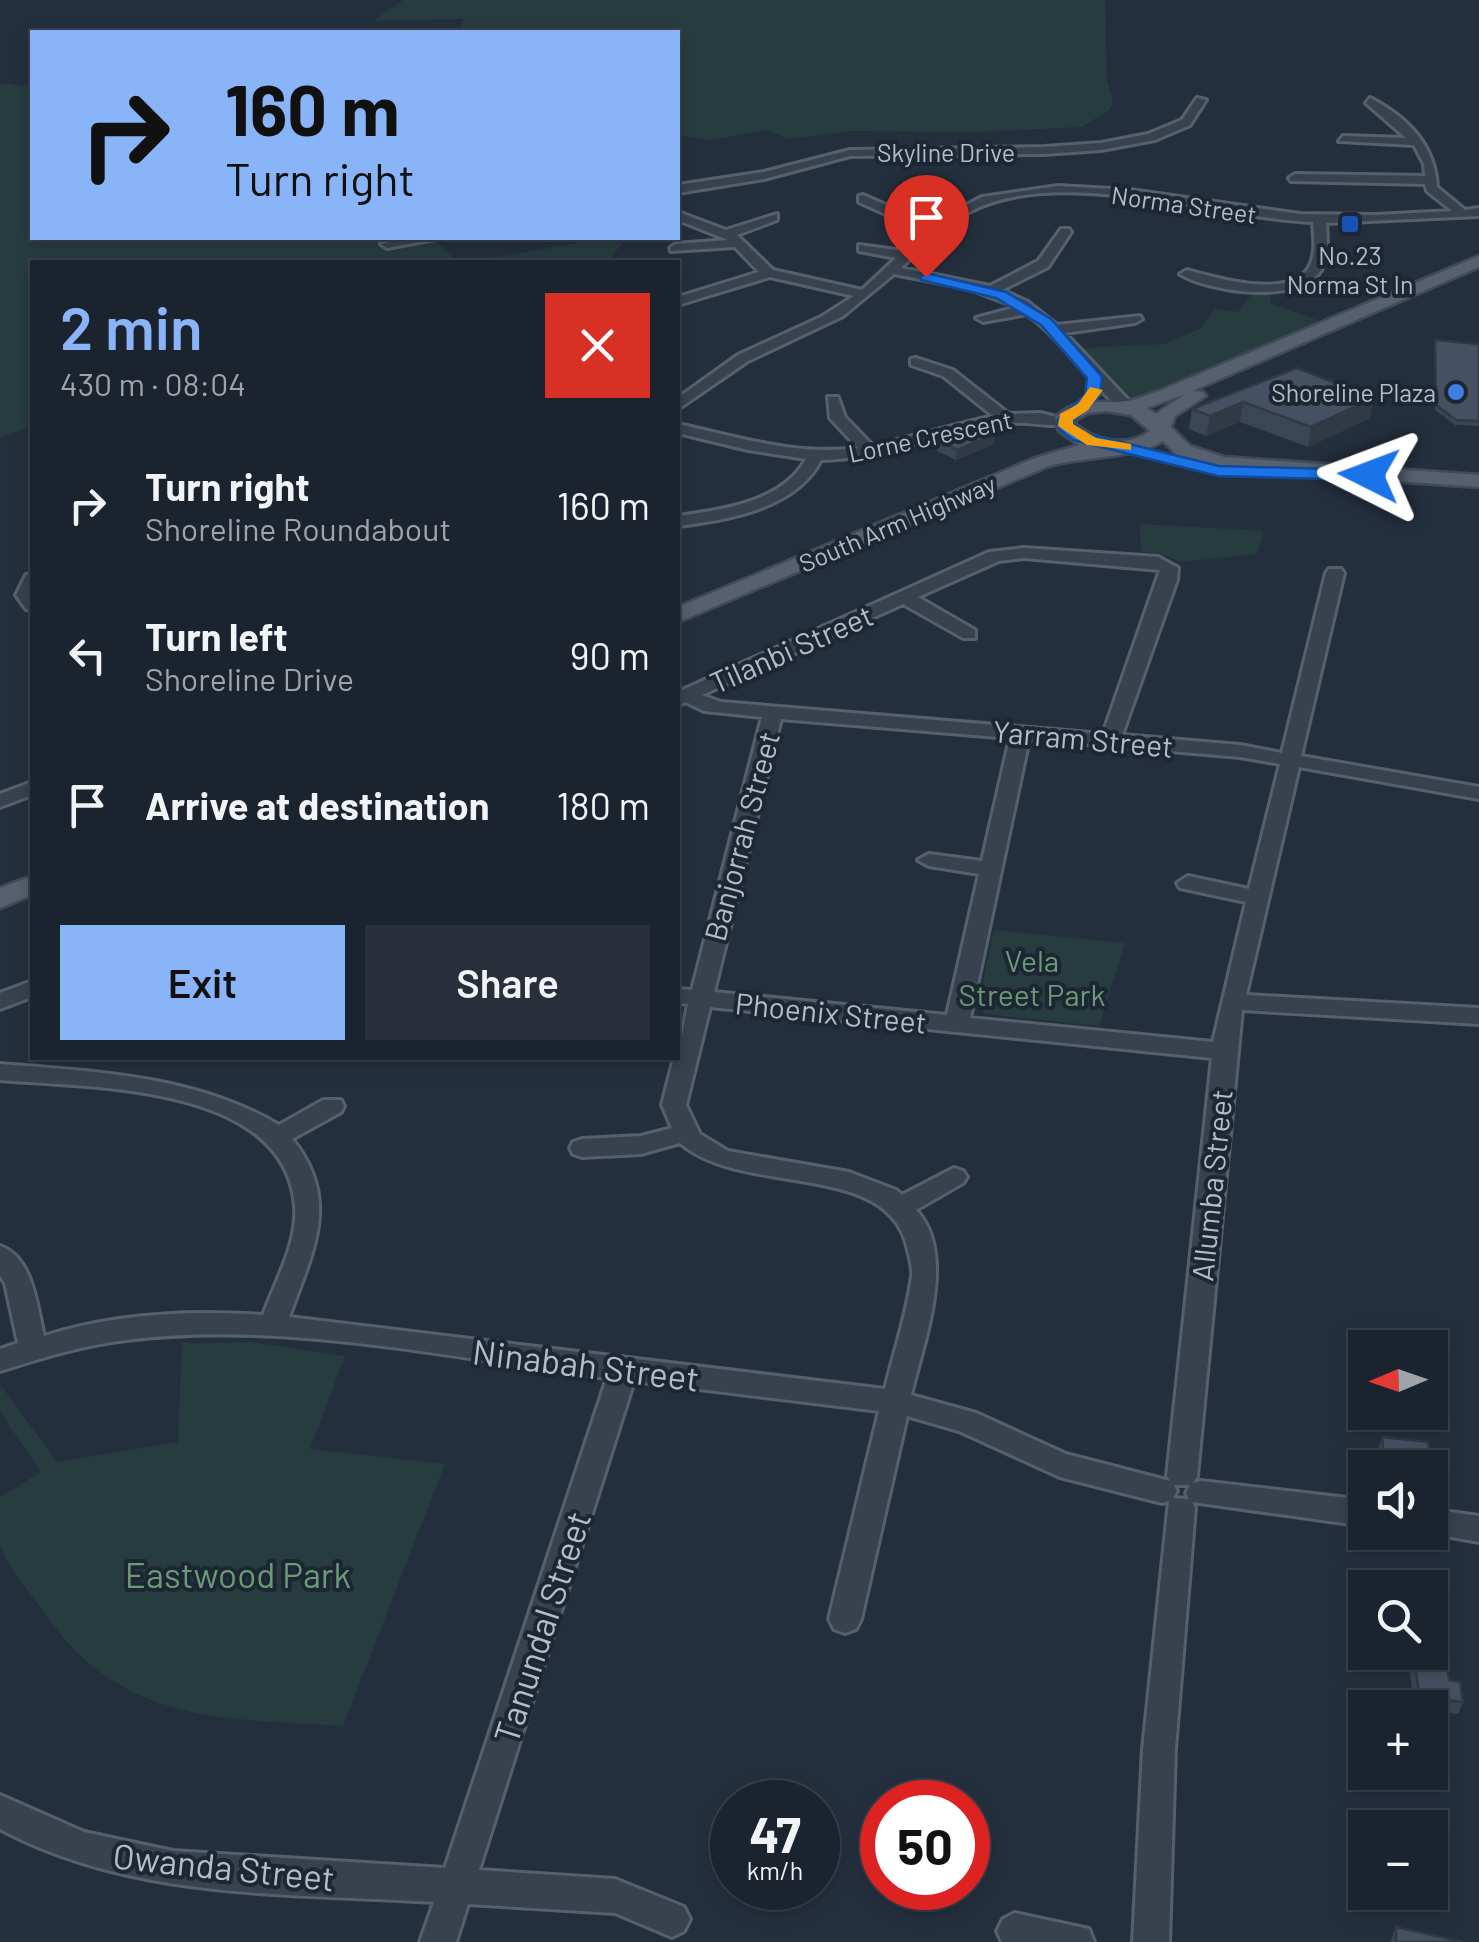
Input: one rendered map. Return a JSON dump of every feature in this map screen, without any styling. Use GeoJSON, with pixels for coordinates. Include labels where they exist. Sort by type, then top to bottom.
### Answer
{"type":"FeatureCollection","features":[{"type":"Feature","properties":{"kind":"main road"},"geometry":{"type":"LineString","coordinates":[[1083,407],[1127,406],[1178,390],[1479,262]]}},
{"type":"Feature","properties":{"kind":"main road"},"geometry":{"type":"LineString","coordinates":[[1123,447],[1151,442],[1158,437],[1166,413],[1194,397],[1479,274]]}},
{"type":"Feature","properties":{"kind":"main road"},"geometry":{"type":"LineString","coordinates":[[1127,406],[1146,413],[1179,447],[1206,460],[1291,471]]}},
{"type":"Feature","properties":{"kind":"main road","name":"South Arm Highway"},"geometry":{"type":"LineString","coordinates":[[680,597],[1038,449],[1060,438],[1065,423],[1083,407]]}},
{"type":"Feature","properties":{"kind":"main road"},"geometry":{"type":"LineString","coordinates":[[1065,423],[1085,440],[1218,471],[1479,481]]}},
{"type":"Feature","properties":{"kind":"main road","name":"South Arm Highway"},"geometry":{"type":"LineString","coordinates":[[680,614],[1058,456],[1123,447]]}},
{"type":"Feature","properties":{"kind":"main road"},"geometry":{"type":"LineString","coordinates":[[0,878],[30,866]]}},
{"type":"Feature","properties":{"kind":"main road"},"geometry":{"type":"LineString","coordinates":[[0,899],[30,886]]}},
{"type":"Feature","properties":{"kind":"street","name":"Skyline Drive"},"geometry":{"type":"LineString","coordinates":[[680,190],[762,177],[848,153],[1012,152],[1124,143],[1180,126],[1198,112],[1201,100]]}},
{"type":"Feature","properties":{"kind":"street"},"geometry":{"type":"LineString","coordinates":[[1370,101],[1420,142],[1428,156],[1430,180],[1438,197],[1463,214]]}},
{"type":"Feature","properties":{"kind":"street"},"geometry":{"type":"LineString","coordinates":[[1343,138],[1420,142]]}},
{"type":"Feature","properties":{"kind":"street"},"geometry":{"type":"LineString","coordinates":[[1295,178],[1430,180]]}},
{"type":"Feature","properties":{"kind":"street"},"geometry":{"type":"LineString","coordinates":[[1168,197],[1180,184]]}},
{"type":"Feature","properties":{"kind":"street","name":"Norma Street"},"geometry":{"type":"LineString","coordinates":[[680,404],[738,360],[838,312],[864,294],[944,222],[974,204],[1014,194],[1111,192],[1318,220],[1424,218],[1479,212]]}},
{"type":"Feature","properties":{"kind":"street"},"geometry":{"type":"LineString","coordinates":[[862,200],[894,213],[944,222]]}},
{"type":"Feature","properties":{"kind":"street"},"geometry":{"type":"LineString","coordinates":[[1177,214],[1187,201]]}},
{"type":"Feature","properties":{"kind":"street"},"geometry":{"type":"LineString","coordinates":[[680,217],[734,238],[751,260],[769,273],[864,294]]}},
{"type":"Feature","properties":{"kind":"street"},"geometry":{"type":"LineString","coordinates":[[676,248],[734,238],[773,217]]}},
{"type":"Feature","properties":{"kind":"street"},"geometry":{"type":"LineString","coordinates":[[1424,218],[1441,229]]}},
{"type":"Feature","properties":{"kind":"street"},"geometry":{"type":"LineString","coordinates":[[1187,274],[1263,288],[1299,284],[1308,278],[1324,248],[1318,220]]}},
{"type":"Feature","properties":{"kind":"street"},"geometry":{"type":"LineString","coordinates":[[990,291],[1043,264],[1065,232]]}},
{"type":"Feature","properties":{"kind":"street"},"geometry":{"type":"LineString","coordinates":[[387,244],[418,240]]}},
{"type":"Feature","properties":{"kind":"street"},"geometry":{"type":"LineString","coordinates":[[864,248],[908,256]]}},
{"type":"Feature","properties":{"kind":"street"},"geometry":{"type":"LineString","coordinates":[[892,270],[990,291],[1029,309],[1127,406]]}},
{"type":"Feature","properties":{"kind":"street"},"geometry":{"type":"LineString","coordinates":[[680,300],[769,273]]}},
{"type":"Feature","properties":{"kind":"street"},"geometry":{"type":"LineString","coordinates":[[983,318],[1029,309]]}},
{"type":"Feature","properties":{"kind":"street"},"geometry":{"type":"LineString","coordinates":[[1052,330],[1135,319]]}},
{"type":"Feature","properties":{"kind":"street"},"geometry":{"type":"LineString","coordinates":[[916,362],[948,373],[1004,418]]}},
{"type":"Feature","properties":{"kind":"street"},"geometry":{"type":"LineString","coordinates":[[1083,407],[1096,388],[1095,377]]}},
{"type":"Feature","properties":{"kind":"street"},"geometry":{"type":"LineString","coordinates":[[833,400],[838,418],[870,452]]}},
{"type":"Feature","properties":{"kind":"street","name":"Lorne Crescent"},"geometry":{"type":"LineString","coordinates":[[680,428],[772,451],[814,456],[870,452],[1004,418],[1035,415],[1065,423]]}},
{"type":"Feature","properties":{"kind":"street"},"geometry":{"type":"LineString","coordinates":[[680,521],[719,515],[781,492],[806,476],[814,456]]}},
{"type":"Feature","properties":{"kind":"street","name":"Tilanbi Street"},"geometry":{"type":"LineString","coordinates":[[683,697],[1004,554],[1151,561],[1169,568],[1168,580],[1110,741]]}},
{"type":"Feature","properties":{"kind":"street","name":"Allumba Street"},"geometry":{"type":"LineString","coordinates":[[1151,1942],[1159,1748],[1224,1051],[1232,1002],[1335,572]]}},
{"type":"Feature","properties":{"kind":"street","name":"Tilanbi Street"},"geometry":{"type":"LineString","coordinates":[[904,597],[969,634]]}},
{"type":"Feature","properties":{"kind":"street","name":"Yarram Street"},"geometry":{"type":"LineString","coordinates":[[683,697],[710,707],[1291,758],[1479,792]]}},
{"type":"Feature","properties":{"kind":"street","name":"Banjorrah Street"},"geometry":{"type":"LineString","coordinates":[[680,1059],[688,997],[773,713]]}},
{"type":"Feature","properties":{"kind":"street"},"geometry":{"type":"LineString","coordinates":[[957,1024],[1021,733]]}},
{"type":"Feature","properties":{"kind":"street"},"geometry":{"type":"LineString","coordinates":[[0,801],[30,789]]}},
{"type":"Feature","properties":{"kind":"street"},"geometry":{"type":"LineString","coordinates":[[929,860],[992,868]]}},
{"type":"Feature","properties":{"kind":"street"},"geometry":{"type":"LineString","coordinates":[[1188,884],[1258,898]]}},
{"type":"Feature","properties":{"kind":"street"},"geometry":{"type":"LineString","coordinates":[[0,1002],[30,989]]}},
{"type":"Feature","properties":{"kind":"street","name":"Phoenix Street"},"geometry":{"type":"LineString","coordinates":[[688,997],[1224,1051]]}},
{"type":"Feature","properties":{"kind":"street"},"geometry":{"type":"LineString","coordinates":[[1232,1002],[1479,1016]]}},
{"type":"Feature","properties":{"kind":"street","name":"Banjorrah Street"},"geometry":{"type":"LineString","coordinates":[[680,1060],[674,1105],[684,1134]]}},
{"type":"Feature","properties":{"kind":"street"},"geometry":{"type":"LineString","coordinates":[[0,1072],[197,1095],[237,1109],[277,1137],[299,1170],[308,1205],[300,1245],[273,1325]]}},
{"type":"Feature","properties":{"kind":"street"},"geometry":{"type":"LineString","coordinates":[[277,1137],[332,1106]]}},
{"type":"Feature","properties":{"kind":"street"},"geometry":{"type":"LineString","coordinates":[[582,1148],[641,1145],[684,1134],[700,1148],[728,1162],[852,1179],[900,1208],[921,1237],[926,1272],[846,1619]]}},
{"type":"Feature","properties":{"kind":"street"},"geometry":{"type":"LineString","coordinates":[[900,1208],[954,1177]]}},
{"type":"Feature","properties":{"kind":"street"},"geometry":{"type":"LineString","coordinates":[[0,1256],[18,1280],[34,1347]]}},
{"type":"Feature","properties":{"kind":"street","name":"Ninabah Street"},"geometry":{"type":"LineString","coordinates":[[0,1360],[34,1347],[144,1324],[273,1325],[897,1402],[966,1421],[1060,1466],[1181,1492],[1348,1512]]}},
{"type":"Feature","properties":{"kind":"street","name":"Tanundal Street"},"geometry":{"type":"LineString","coordinates":[[438,1942],[624,1369]]}},
{"type":"Feature","properties":{"kind":"street"},"geometry":{"type":"LineString","coordinates":[[1448,1525],[1479,1529]]}},
{"type":"Feature","properties":{"kind":"street","name":"Owanda Street"},"geometry":{"type":"LineString","coordinates":[[0,1812],[55,1839],[158,1866],[457,1885]]}},
{"type":"Feature","properties":{"kind":"street"},"geometry":{"type":"LineString","coordinates":[[457,1885],[615,1896],[672,1919]]}},
{"type":"Feature","properties":{"kind":"street"},"geometry":{"type":"LineString","coordinates":[[1015,1930],[1076,1942]]}},
{"type":"Feature","properties":{"kind":"green space"},"geometry":{"type":"Polygon","coordinates":[[[403,0],[1105,0],[1107,81],[1113,102],[1110,109],[1082,127],[971,132],[852,131],[789,139],[765,130],[710,140],[680,135],[680,30],[460,30],[464,19],[373,21],[403,0]]]}},
{"type":"Feature","properties":{"kind":"green space"},"geometry":{"type":"Polygon","coordinates":[[[0,83],[30,87],[30,240],[435,240],[455,260],[30,260],[30,427],[0,438],[0,83]]]}},
{"type":"Feature","properties":{"kind":"green space"},"geometry":{"type":"Polygon","coordinates":[[[598,240],[625,240],[609,260],[455,260],[598,240]]]}},
{"type":"Feature","properties":{"kind":"green space"},"geometry":{"type":"Polygon","coordinates":[[[1254,291],[1269,292],[1271,304],[1320,321],[1134,399],[1118,394],[1080,348],[1164,344],[1200,329],[1215,309],[1238,312],[1254,291]]]}},
{"type":"Feature","properties":{"kind":"green space"},"geometry":{"type":"Polygon","coordinates":[[[1140,524],[1264,531],[1257,554],[1180,562],[1162,554],[1141,552],[1140,524]]]}},
{"type":"Feature","properties":{"kind":"green space","name":"Vela Street Park"},"geometry":{"type":"Polygon","coordinates":[[[994,930],[1125,943],[1099,1026],[985,1014],[978,1006],[994,930]]]}},
{"type":"Feature","properties":{"kind":"green space","name":"Eastwood Park"},"geometry":{"type":"Polygon","coordinates":[[[251,1342],[345,1356],[310,1449],[445,1464],[343,1726],[212,1716],[137,1694],[103,1674],[70,1645],[11,1567],[0,1542],[0,1497],[41,1472],[0,1412],[0,1384],[57,1462],[178,1442],[182,1343],[251,1342]]]}},
{"type":"Feature","properties":{"kind":"building","name":"Shoreline Plaza"},"geometry":{"type":"Polygon","coordinates":[[[1435,340],[1479,344],[1479,421],[1456,420],[1436,405],[1435,340]]]}},
{"type":"Feature","properties":{"kind":"building"},"geometry":{"type":"Polygon","coordinates":[[[1297,368],[1374,398],[1311,427],[1243,402],[1210,416],[1192,409],[1297,368]]]}},
{"type":"Feature","properties":{"kind":"building"},"geometry":{"type":"Polygon","coordinates":[[[978,426],[995,434],[957,450],[938,441],[978,426]]]}},
{"type":"Feature","properties":{"kind":"building"},"geometry":{"type":"Polygon","coordinates":[[[1382,1437],[1428,1442],[1429,1450],[1383,1450],[1382,1437]]]}},
{"type":"Feature","properties":{"kind":"building"},"geometry":{"type":"Polygon","coordinates":[[[1416,1670],[1447,1670],[1449,1680],[1460,1682],[1463,1702],[1448,1700],[1448,1690],[1418,1690],[1416,1670]]]}},
{"type":"Feature","properties":{"kind":"building"},"geometry":{"type":"Polygon","coordinates":[[[1396,1927],[1462,1942],[1396,1942],[1396,1927]]]}},
{"type":"Feature","properties":{"kind":"slow traffic"},"geometry":{"type":"LineString","coordinates":[[1095,390],[1064,423],[1073,434],[1092,442],[1126,447]]}},
{"type":"Feature","properties":{"kind":"place","name":"No.23 Norma St In"},"geometry":{"type":"Point","coordinates":[1350,224]}},
{"type":"Feature","properties":{"kind":"place","name":"Shoreline Plaza"},"geometry":{"type":"Point","coordinates":[1456,392]}},
{"type":"Feature","properties":{"kind":"route"},"geometry":{"type":"LineString","coordinates":[[926,277],[1001,294],[1046,322],[1095,377],[1092,396],[1064,420],[1079,437],[1162,454],[1218,471],[1369,475]]}}]}
